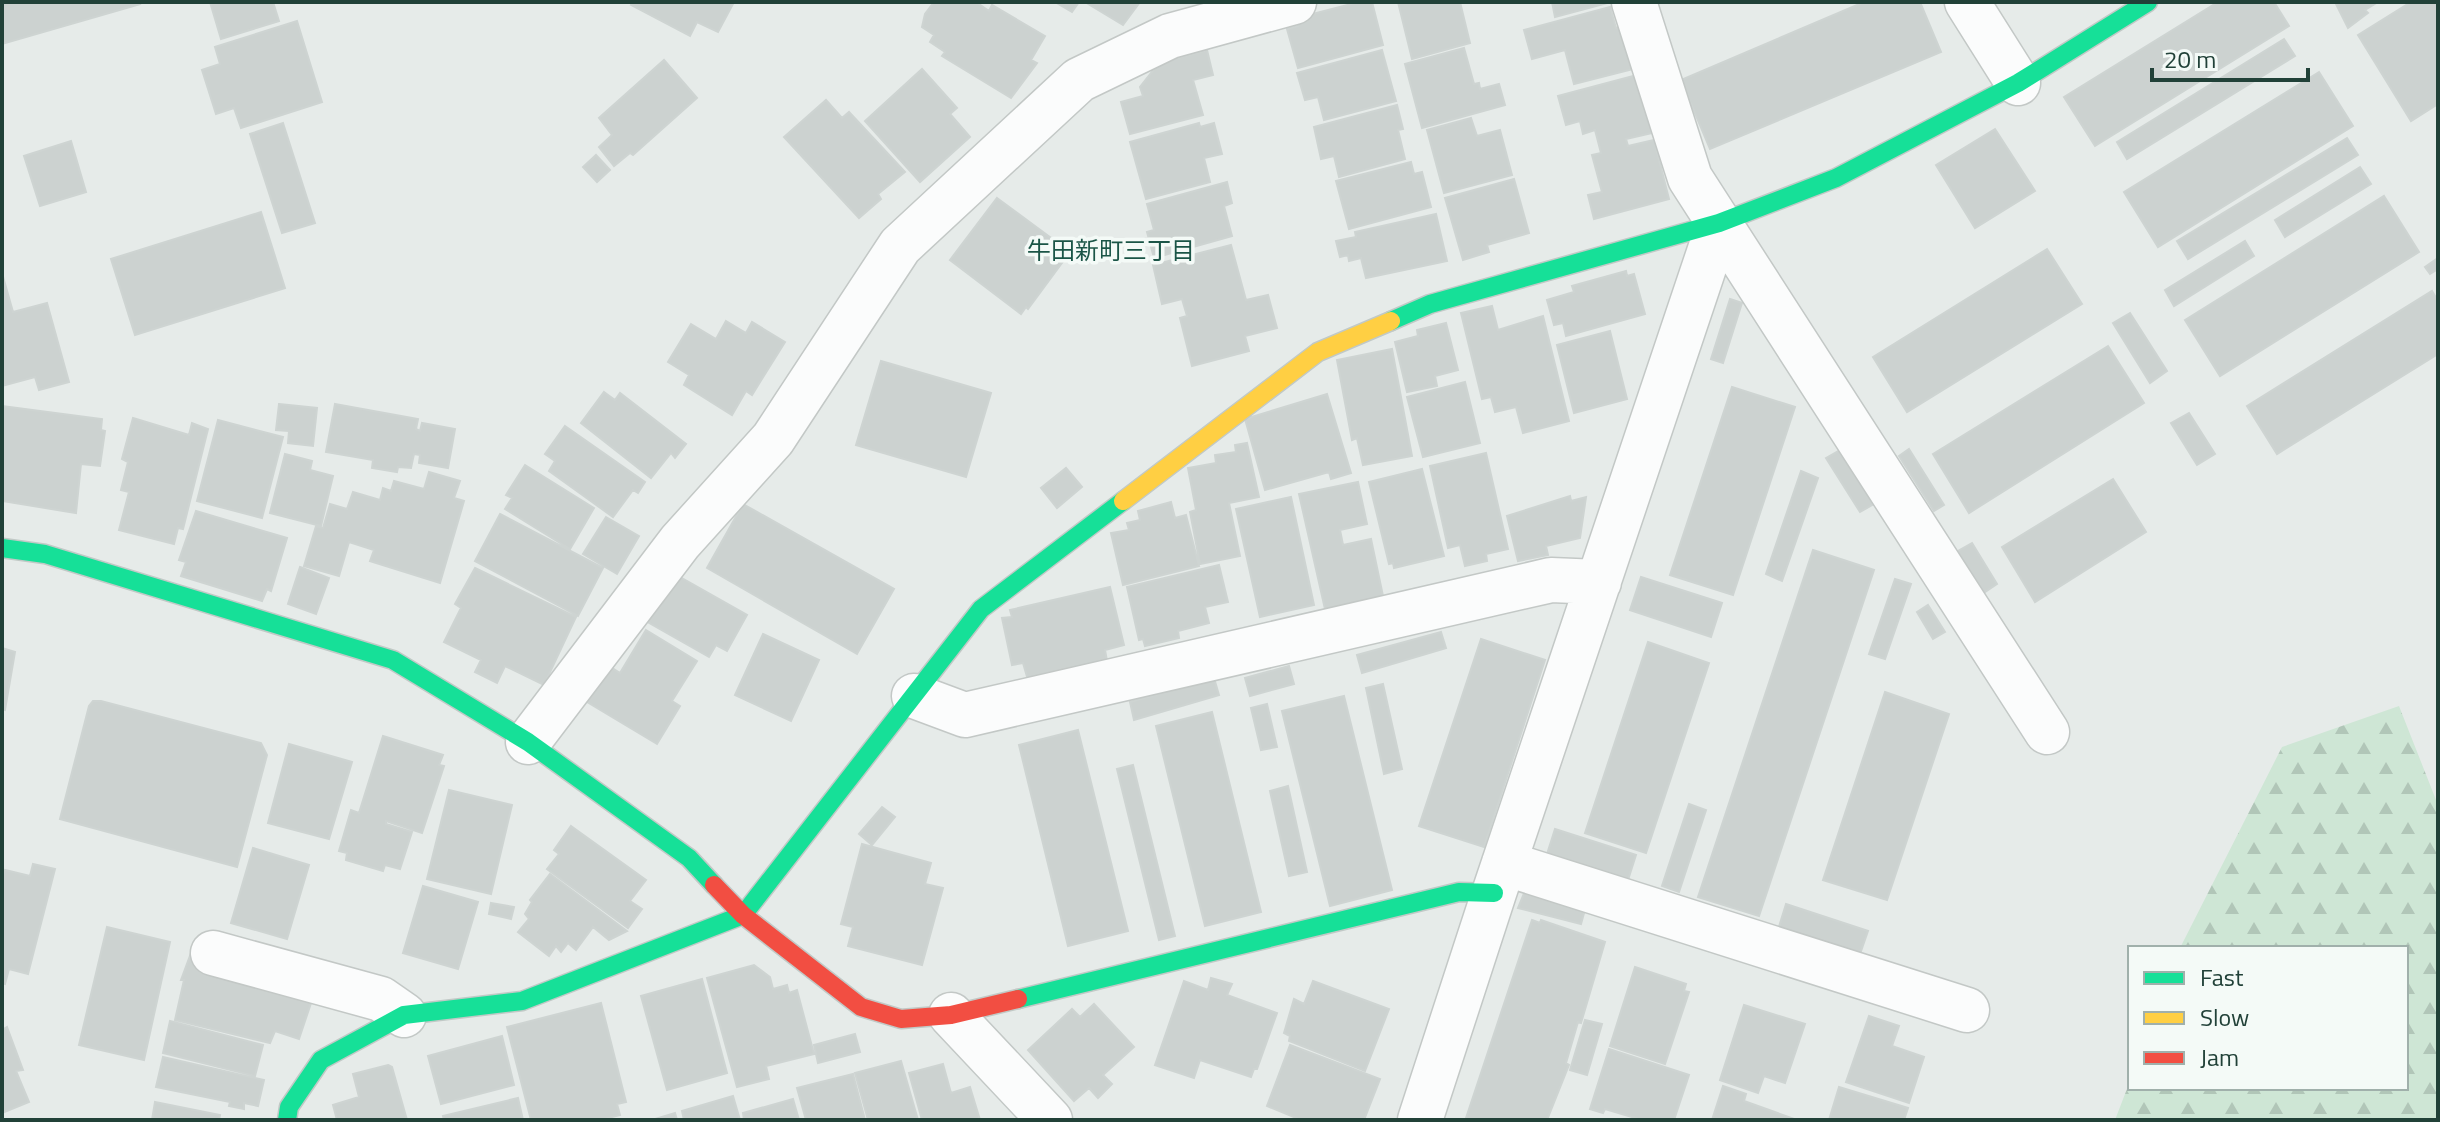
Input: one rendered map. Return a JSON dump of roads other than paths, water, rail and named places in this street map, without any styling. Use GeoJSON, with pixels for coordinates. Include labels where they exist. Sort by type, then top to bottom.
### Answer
{"type":"FeatureCollection","features":[{"type":"Feature","properties":{"kind":"street"},"geometry":{"type":"LineString","coordinates":[[528,742],[680,542],[773,439],[900,246],[1079,80],[1170,36],[1236,9],[1294,2]]}},
{"type":"Feature","properties":{"kind":"street"},"geometry":{"type":"LineString","coordinates":[[1634,2],[1690,178],[2047,732]]}},
{"type":"Feature","properties":{"kind":"street"},"geometry":{"type":"LineString","coordinates":[[1967,2],[2018,83]]}},
{"type":"Feature","properties":{"kind":"street"},"geometry":{"type":"LineString","coordinates":[[287,1120],[289,1107],[321,1060],[404,1015],[522,1001],[743,915],[981,609],[1318,352],[1430,304],[1719,223],[1836,178],[2018,83],[2148,2]]}},
{"type":"Feature","properties":{"kind":"street"},"geometry":{"type":"LineString","coordinates":[[1420,1120],[1719,223]]}},
{"type":"Feature","properties":{"kind":"street"},"geometry":{"type":"LineString","coordinates":[[2,548],[45,554],[393,660],[528,742],[689,858],[743,915],[861,1007],[901,1019],[951,1015],[1459,892],[1499,878],[1967,1010]]}},
{"type":"Feature","properties":{"kind":"street"},"geometry":{"type":"LineString","coordinates":[[914,696],[965,715],[1551,580],[1599,582]]}},
{"type":"Feature","properties":{"kind":"street"},"geometry":{"type":"LineString","coordinates":[[213,953],[381,999],[404,1015]]}},
{"type":"Feature","properties":{"kind":"street"},"geometry":{"type":"LineString","coordinates":[[951,1015],[1050,1120]]}},
{"type":"Feature","properties":{"kind":"district","name":"牛田新町三丁目"},"geometry":{"type":"Point","coordinates":[1111,250]}}]}
